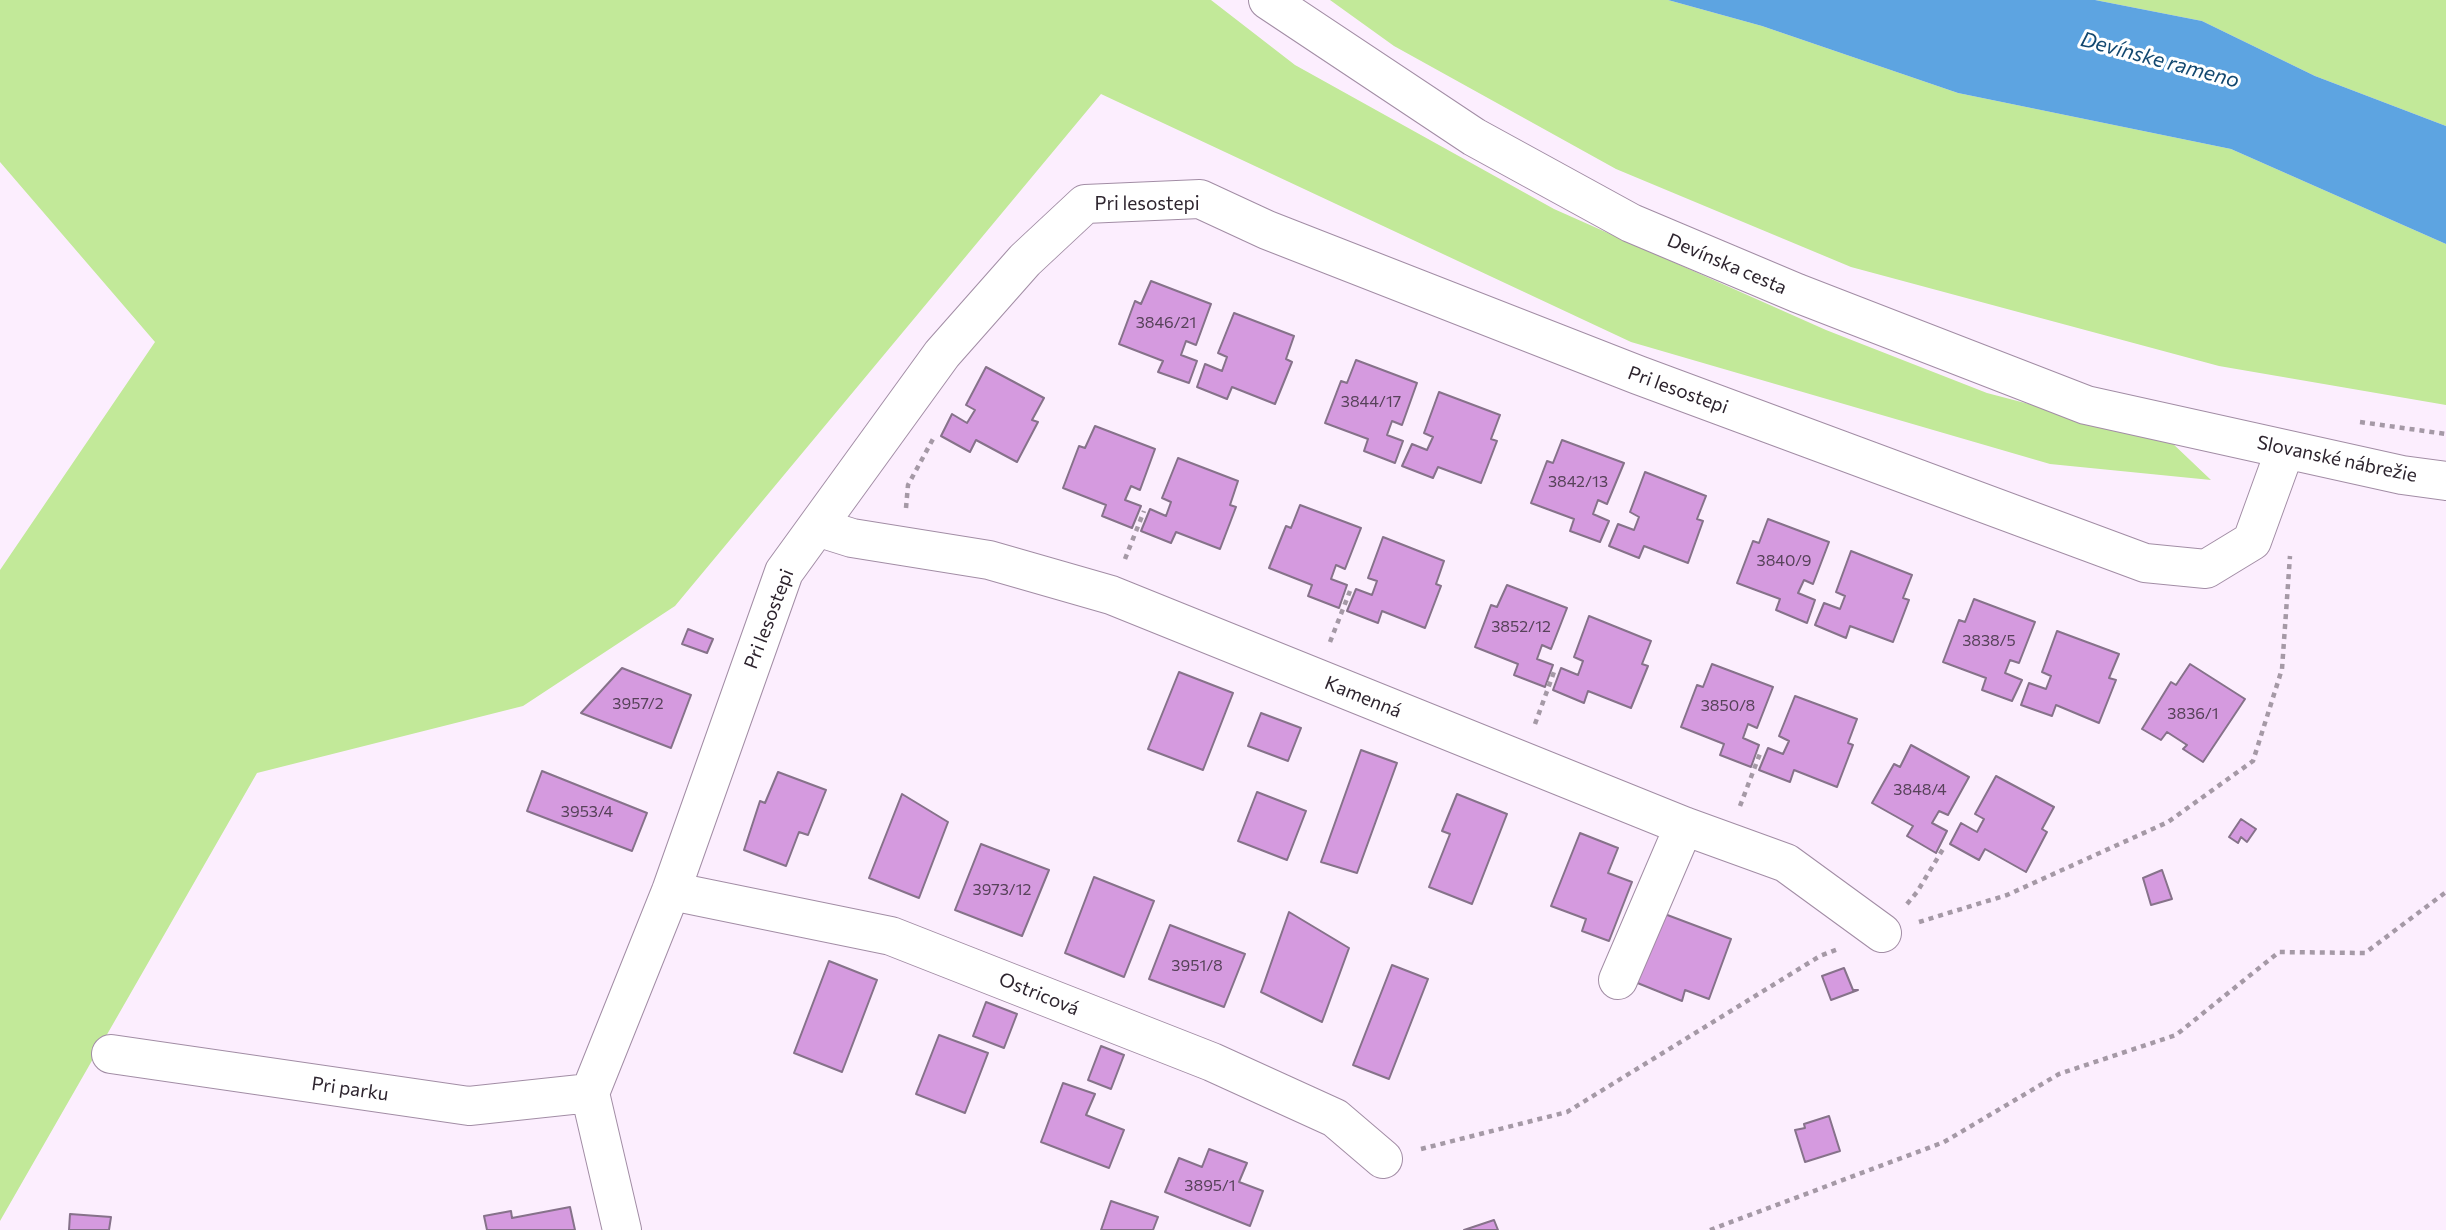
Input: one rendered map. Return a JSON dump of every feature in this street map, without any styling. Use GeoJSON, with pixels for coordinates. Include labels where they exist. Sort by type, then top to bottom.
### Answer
{"type":"FeatureCollection","features":[{"type":"Feature","properties":{"kind":"street","name":"Devínska cesta"},"geometry":{"type":"LineString","coordinates":[[1268,0],[1474,137],[1631,223],[1797,293],[2086,405],[2228,436]]}},
{"type":"Feature","properties":{"kind":"street","name":"Pri lesostepi"},"geometry":{"type":"LineString","coordinates":[[590,1093],[671,891],[784,572],[942,354],[1025,260],[1085,204],[1200,199],[1267,230],[1625,370],[2145,563],[2206,569],[2252,541],[2285,450]]}},
{"type":"Feature","properties":{"kind":"street","name":"Slovanské nábrežie"},"geometry":{"type":"LineString","coordinates":[[2228,436],[2402,475],[2446,481]]}},
{"type":"Feature","properties":{"kind":"street","name":"Kamenná"},"geometry":{"type":"LineString","coordinates":[[817,527],[852,538],[989,560],[1111,595],[1684,826],[1786,863],[1882,933]]}},
{"type":"Feature","properties":{"kind":"street"},"geometry":{"type":"LineString","coordinates":[[1618,980],[1684,826]]}},
{"type":"Feature","properties":{"kind":"street","name":"Ostricová"},"geometry":{"type":"LineString","coordinates":[[671,891],[891,936],[1212,1062],[1335,1118],[1383,1158]]}},
{"type":"Feature","properties":{"kind":"street","name":"Pri parku"},"geometry":{"type":"LineString","coordinates":[[111,1054],[469,1106],[590,1093]]}},
{"type":"Feature","properties":{"kind":"street"},"geometry":{"type":"LineString","coordinates":[[590,1093],[622,1230]]}},
{"type":"Feature","properties":{"kind":"path"},"geometry":{"type":"LineString","coordinates":[[902,546],[908,485],[936,433]]}},
{"type":"Feature","properties":{"kind":"path"},"geometry":{"type":"LineString","coordinates":[[1111,595],[1144,511]]}},
{"type":"Feature","properties":{"kind":"path"},"geometry":{"type":"LineString","coordinates":[[1316,678],[1350,591]]}},
{"type":"Feature","properties":{"kind":"path"},"geometry":{"type":"LineString","coordinates":[[1522,761],[1554,672]]}},
{"type":"Feature","properties":{"kind":"path"},"geometry":{"type":"LineString","coordinates":[[1726,842],[1761,751]]}},
{"type":"Feature","properties":{"kind":"path"},"geometry":{"type":"LineString","coordinates":[[1882,933],[1917,892],[1943,849]]}},
{"type":"Feature","properties":{"kind":"path"},"geometry":{"type":"LineString","coordinates":[[1710,1230],[1944,1142],[2059,1073],[2176,1035],[2279,952],[2365,953],[2446,892]]}},
{"type":"Feature","properties":{"kind":"green space"},"geometry":{"type":"Polygon","coordinates":[[[0,0],[1211,0],[1295,65],[1554,209],[1826,330],[1987,393],[2170,441],[2211,480],[2050,464],[1631,342],[1101,94],[675,606],[523,706],[257,773],[0,1221],[0,570],[155,342],[0,162],[0,0]]]}},
{"type":"Feature","properties":{"kind":"green space"},"geometry":{"type":"Polygon","coordinates":[[[1330,0],[1668,0],[1762,26],[1958,93],[2231,149],[2446,244],[2446,405],[2219,366],[1851,267],[1616,169],[1394,46],[1330,0]]]}},
{"type":"Feature","properties":{"kind":"green space"},"geometry":{"type":"Polygon","coordinates":[[[2095,0],[2446,0],[2446,126],[2315,76],[2202,21],[2095,0]]]}},
{"type":"Feature","properties":{"kind":"water","name":"Devínske rameno"},"geometry":{"type":"Polygon","coordinates":[[[1668,0],[2095,0],[2202,21],[2315,76],[2446,126],[2446,244],[2231,149],[1958,93],[1762,26],[1668,0]]]}},
{"type":"Feature","properties":{"kind":"building"},"geometry":{"type":"Polygon","coordinates":[[[1151,281],[1211,304],[1196,345],[1186,341],[1181,355],[1197,361],[1189,383],[1158,372],[1163,361],[1119,344],[1135,301],[1141,304],[1151,281]]]}},
{"type":"Feature","properties":{"kind":"building"},"geometry":{"type":"Polygon","coordinates":[[[1234,313],[1294,336],[1286,359],[1292,362],[1275,404],[1232,387],[1227,399],[1197,387],[1205,364],[1222,371],[1227,357],[1218,353],[1234,313]]]}},
{"type":"Feature","properties":{"kind":"building"},"geometry":{"type":"Polygon","coordinates":[[[1356,360],[1417,383],[1402,425],[1392,421],[1387,435],[1403,441],[1395,463],[1364,451],[1368,439],[1325,423],[1341,381],[1347,383],[1356,360]]]}},
{"type":"Feature","properties":{"kind":"building"},"geometry":{"type":"Polygon","coordinates":[[[986,367],[1044,398],[1032,420],[1038,422],[1017,462],[976,440],[970,452],[941,436],[952,414],[967,423],[975,410],[966,405],[986,367]]]}},
{"type":"Feature","properties":{"kind":"building"},"geometry":{"type":"Polygon","coordinates":[[[1439,392],[1500,415],[1491,439],[1497,441],[1481,483],[1438,467],[1433,478],[1402,466],[1412,444],[1427,450],[1433,437],[1424,433],[1439,392]]]}},
{"type":"Feature","properties":{"kind":"building"},"geometry":{"type":"Polygon","coordinates":[[[1095,426],[1155,449],[1140,490],[1131,486],[1125,500],[1141,506],[1132,528],[1102,516],[1106,505],[1063,488],[1079,446],[1085,448],[1095,426]]]}},
{"type":"Feature","properties":{"kind":"building"},"geometry":{"type":"Polygon","coordinates":[[[1562,440],[1624,463],[1607,504],[1598,500],[1593,514],[1609,521],[1600,542],[1570,531],[1574,519],[1531,503],[1547,461],[1553,463],[1562,440]]]}},
{"type":"Feature","properties":{"kind":"building"},"geometry":{"type":"Polygon","coordinates":[[[1178,458],[1238,481],[1230,505],[1236,507],[1220,549],[1176,532],[1171,543],[1141,531],[1150,509],[1166,516],[1171,502],[1162,498],[1178,458]]]}},
{"type":"Feature","properties":{"kind":"building"},"geometry":{"type":"Polygon","coordinates":[[[1645,472],[1706,496],[1697,519],[1703,521],[1688,563],[1644,546],[1639,558],[1609,546],[1618,524],[1634,530],[1639,517],[1630,512],[1645,472]]]}},
{"type":"Feature","properties":{"kind":"building"},"geometry":{"type":"Polygon","coordinates":[[[1300,505],[1361,528],[1345,569],[1336,565],[1331,579],[1347,585],[1339,608],[1308,596],[1312,585],[1269,568],[1286,526],[1291,528],[1300,505]]]}},
{"type":"Feature","properties":{"kind":"building"},"geometry":{"type":"Polygon","coordinates":[[[1768,519],[1829,542],[1813,584],[1804,580],[1798,593],[1815,600],[1807,623],[1776,610],[1780,599],[1737,583],[1753,541],[1759,543],[1768,519]]]}},
{"type":"Feature","properties":{"kind":"building"},"geometry":{"type":"Polygon","coordinates":[[[1383,537],[1444,561],[1436,584],[1441,586],[1425,628],[1382,611],[1378,623],[1347,611],[1356,589],[1372,595],[1377,581],[1368,578],[1383,537]]]}},
{"type":"Feature","properties":{"kind":"building"},"geometry":{"type":"Polygon","coordinates":[[[1851,551],[1912,575],[1903,598],[1909,600],[1893,642],[1850,626],[1846,638],[1815,625],[1824,603],[1840,609],[1845,596],[1836,592],[1851,551]]]}},
{"type":"Feature","properties":{"kind":"building"},"geometry":{"type":"Polygon","coordinates":[[[1507,585],[1567,608],[1551,649],[1542,645],[1537,659],[1553,665],[1545,687],[1514,675],[1518,664],[1475,647],[1491,605],[1497,607],[1507,585]]]}},
{"type":"Feature","properties":{"kind":"building"},"geometry":{"type":"Polygon","coordinates":[[[1974,599],[2035,622],[2019,663],[2010,660],[2005,673],[2022,680],[2012,701],[1982,690],[1986,678],[1943,662],[1959,620],[1965,622],[1974,599]]]}},
{"type":"Feature","properties":{"kind":"building"},"geometry":{"type":"Polygon","coordinates":[[[1589,616],[1651,641],[1642,664],[1648,666],[1631,708],[1588,691],[1584,703],[1553,690],[1561,668],[1578,675],[1583,661],[1574,657],[1589,616]]]}},
{"type":"Feature","properties":{"kind":"building"},"geometry":{"type":"Polygon","coordinates":[[[688,629],[713,639],[707,653],[682,644],[688,629]]]}},
{"type":"Feature","properties":{"kind":"building"},"geometry":{"type":"Polygon","coordinates":[[[2057,631],[2119,654],[2109,678],[2116,680],[2099,723],[2056,705],[2052,716],[2021,705],[2029,683],[2046,689],[2051,676],[2042,672],[2057,631]]]}},
{"type":"Feature","properties":{"kind":"building"},"geometry":{"type":"Polygon","coordinates":[[[1712,664],[1773,687],[1757,728],[1748,724],[1743,738],[1759,745],[1751,767],[1720,755],[1724,744],[1681,727],[1697,685],[1703,687],[1712,664]]]}},
{"type":"Feature","properties":{"kind":"building"},"geometry":{"type":"Polygon","coordinates":[[[2190,664],[2245,699],[2203,762],[2183,749],[2187,745],[2167,732],[2161,740],[2142,729],[2171,682],[2176,685],[2190,664]]]}},
{"type":"Feature","properties":{"kind":"building"},"geometry":{"type":"Polygon","coordinates":[[[622,668],[691,695],[671,748],[581,713],[622,668]]]}},
{"type":"Feature","properties":{"kind":"building"},"geometry":{"type":"Polygon","coordinates":[[[1179,672],[1233,693],[1203,770],[1148,749],[1179,672]]]}},
{"type":"Feature","properties":{"kind":"building"},"geometry":{"type":"Polygon","coordinates":[[[1795,696],[1857,719],[1848,743],[1853,745],[1837,787],[1794,770],[1790,782],[1759,770],[1768,748],[1783,754],[1789,741],[1779,736],[1795,696]]]}},
{"type":"Feature","properties":{"kind":"building"},"geometry":{"type":"Polygon","coordinates":[[[1261,713],[1301,728],[1288,761],[1248,746],[1261,713]]]}},
{"type":"Feature","properties":{"kind":"building"},"geometry":{"type":"Polygon","coordinates":[[[1911,745],[1969,777],[1948,815],[1939,811],[1932,823],[1947,831],[1936,853],[1907,836],[1913,826],[1872,803],[1894,764],[1900,767],[1911,745]]]}},
{"type":"Feature","properties":{"kind":"building"},"geometry":{"type":"Polygon","coordinates":[[[1361,750],[1397,763],[1357,873],[1321,862],[1361,750]]]}},
{"type":"Feature","properties":{"kind":"building"},"geometry":{"type":"Polygon","coordinates":[[[542,771],[647,813],[632,851],[527,811],[542,771]]]}},
{"type":"Feature","properties":{"kind":"building"},"geometry":{"type":"Polygon","coordinates":[[[778,772],[826,790],[808,835],[799,832],[786,866],[744,850],[760,801],[765,803],[778,772]]]}},
{"type":"Feature","properties":{"kind":"building"},"geometry":{"type":"Polygon","coordinates":[[[1996,776],[2054,807],[2042,829],[2047,832],[2026,872],[1985,849],[1979,860],[1950,844],[1961,823],[1977,832],[1984,819],[1975,814],[1996,776]]]}},
{"type":"Feature","properties":{"kind":"building"},"geometry":{"type":"Polygon","coordinates":[[[1257,792],[1306,811],[1287,860],[1238,841],[1257,792]]]}},
{"type":"Feature","properties":{"kind":"building"},"geometry":{"type":"Polygon","coordinates":[[[902,794],[948,822],[919,898],[869,878],[902,794]]]}},
{"type":"Feature","properties":{"kind":"building"},"geometry":{"type":"Polygon","coordinates":[[[1457,794],[1507,814],[1472,904],[1429,887],[1450,834],[1442,831],[1457,794]]]}},
{"type":"Feature","properties":{"kind":"building"},"geometry":{"type":"Polygon","coordinates":[[[2241,819],[2256,829],[2247,842],[2241,837],[2238,843],[2229,837],[2241,819]]]}},
{"type":"Feature","properties":{"kind":"building"},"geometry":{"type":"Polygon","coordinates":[[[1580,833],[1618,848],[1608,873],[1632,882],[1609,941],[1582,931],[1586,919],[1551,906],[1580,833]]]}},
{"type":"Feature","properties":{"kind":"building"},"geometry":{"type":"Polygon","coordinates":[[[981,844],[1049,870],[1022,936],[955,910],[981,844]]]}},
{"type":"Feature","properties":{"kind":"building"},"geometry":{"type":"Polygon","coordinates":[[[2162,870],[2172,899],[2151,905],[2143,878],[2162,870]]]}},
{"type":"Feature","properties":{"kind":"building"},"geometry":{"type":"Polygon","coordinates":[[[1094,877],[1154,901],[1124,977],[1065,953],[1094,877]]]}},
{"type":"Feature","properties":{"kind":"building"},"geometry":{"type":"Polygon","coordinates":[[[1289,912],[1349,948],[1322,1022],[1261,992],[1289,912]]]}},
{"type":"Feature","properties":{"kind":"building"},"geometry":{"type":"Polygon","coordinates":[[[1662,913],[1731,939],[1709,999],[1685,990],[1682,1001],[1635,982],[1662,913]]]}},
{"type":"Feature","properties":{"kind":"building"},"geometry":{"type":"Polygon","coordinates":[[[1170,925],[1245,954],[1224,1007],[1149,979],[1170,925]]]}},
{"type":"Feature","properties":{"kind":"building"},"geometry":{"type":"Polygon","coordinates":[[[829,961],[877,980],[842,1072],[794,1053],[829,961]]]}},
{"type":"Feature","properties":{"kind":"building"},"geometry":{"type":"Polygon","coordinates":[[[1392,965],[1428,979],[1389,1079],[1353,1065],[1392,965]]]}},
{"type":"Feature","properties":{"kind":"building"},"geometry":{"type":"Polygon","coordinates":[[[1844,968],[1853,990],[1858,990],[1831,1000],[1822,976],[1844,968]]]}},
{"type":"Feature","properties":{"kind":"building"},"geometry":{"type":"Polygon","coordinates":[[[986,1002],[1017,1014],[1004,1048],[973,1036],[986,1002]]]}},
{"type":"Feature","properties":{"kind":"building"},"geometry":{"type":"Polygon","coordinates":[[[939,1035],[988,1053],[965,1113],[916,1094],[939,1035]]]}},
{"type":"Feature","properties":{"kind":"building"},"geometry":{"type":"Polygon","coordinates":[[[1101,1046],[1124,1055],[1111,1089],[1088,1080],[1101,1046]]]}},
{"type":"Feature","properties":{"kind":"building"},"geometry":{"type":"Polygon","coordinates":[[[1063,1083],[1095,1094],[1086,1115],[1124,1130],[1109,1168],[1041,1142],[1063,1083]]]}},
{"type":"Feature","properties":{"kind":"building"},"geometry":{"type":"Polygon","coordinates":[[[1829,1116],[1840,1151],[1805,1162],[1795,1130],[1805,1128],[1804,1124],[1829,1116]]]}},
{"type":"Feature","properties":{"kind":"building"},"geometry":{"type":"Polygon","coordinates":[[[1209,1149],[1247,1163],[1239,1182],[1263,1191],[1250,1226],[1165,1192],[1179,1158],[1202,1167],[1209,1149]]]}},
{"type":"Feature","properties":{"kind":"building"},"geometry":{"type":"Polygon","coordinates":[[[1111,1201],[1158,1217],[1153,1230],[1101,1230],[1111,1201]]]}},
{"type":"Feature","properties":{"kind":"building"},"geometry":{"type":"Polygon","coordinates":[[[570,1207],[575,1230],[487,1230],[484,1216],[511,1211],[512,1218],[570,1207]]]}},
{"type":"Feature","properties":{"kind":"building"},"geometry":{"type":"Polygon","coordinates":[[[70,1214],[111,1217],[109,1230],[69,1230],[70,1214]]]}},
{"type":"Feature","properties":{"kind":"building"},"geometry":{"type":"Polygon","coordinates":[[[1494,1220],[1498,1230],[1464,1230],[1494,1220]]]}}]}
